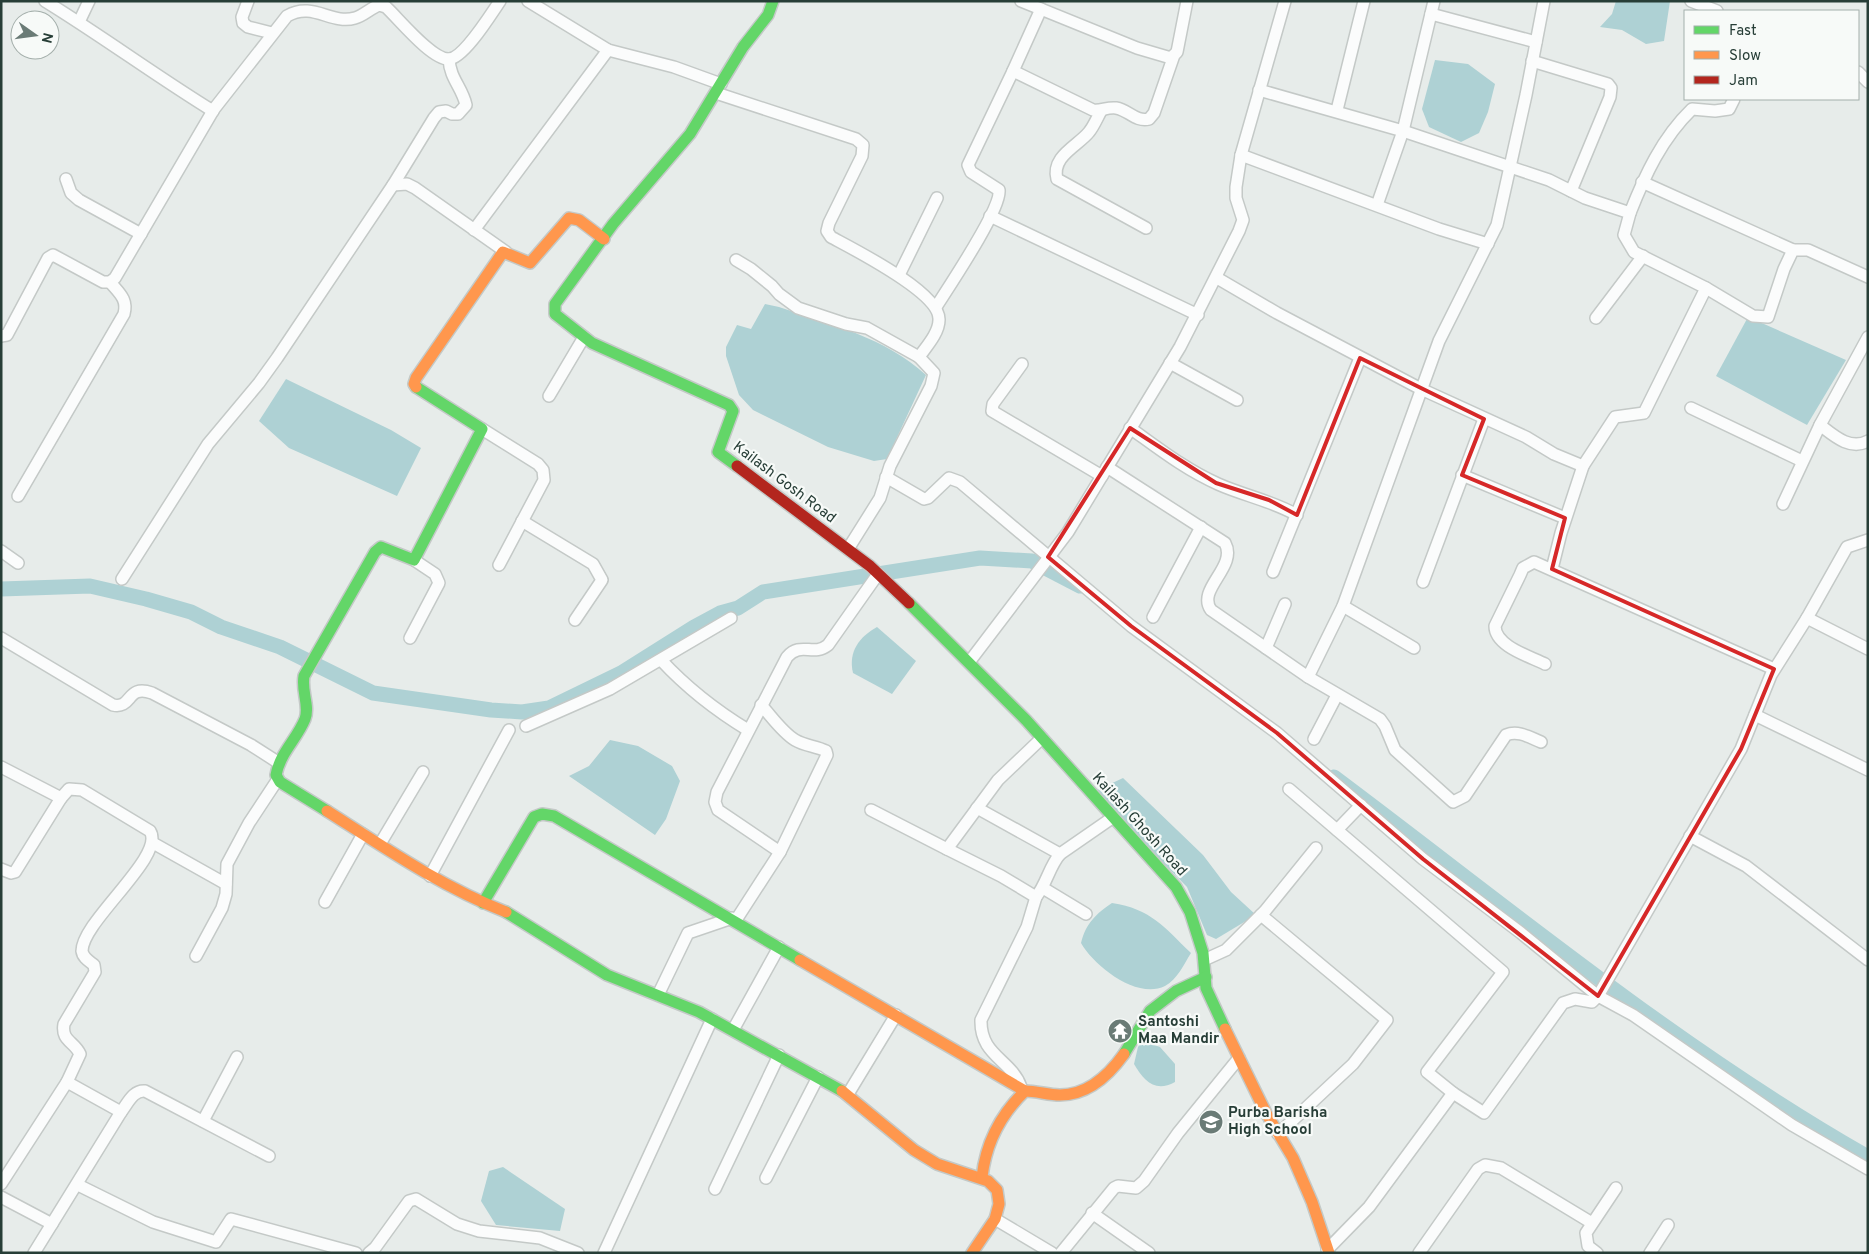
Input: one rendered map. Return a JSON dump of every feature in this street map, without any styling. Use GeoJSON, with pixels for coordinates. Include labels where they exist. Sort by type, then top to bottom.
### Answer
{"type":"FeatureCollection","features":[{"type":"Feature","properties":{"kind":"street"},"geometry":{"type":"LineString","coordinates":[[45,1],[213,111]]}},
{"type":"Feature","properties":{"kind":"street"},"geometry":{"type":"LineString","coordinates":[[79,22],[89,1]]}},
{"type":"Feature","properties":{"kind":"street"},"geometry":{"type":"LineString","coordinates":[[248,1],[242,18],[243,23],[272,33]]}},
{"type":"Feature","properties":{"kind":"street"},"geometry":{"type":"LineString","coordinates":[[1,336],[7,335],[48,258],[53,255],[103,282],[110,282],[115,278],[213,111],[272,33],[299,6],[350,19],[357,18],[379,5],[386,8],[434,54],[449,59],[455,57],[463,49],[500,1]]}},
{"type":"Feature","properties":{"kind":"street"},"geometry":{"type":"LineString","coordinates":[[528,1],[608,50],[625,56],[674,67],[718,88],[856,139],[863,145],[862,156],[828,223],[828,231],[831,237],[898,275],[936,307],[940,319],[935,333],[919,357]]}},
{"type":"Feature","properties":{"kind":"street"},"geometry":{"type":"LineString","coordinates":[[393,185],[407,184],[415,188],[506,252],[524,262],[530,263],[569,218],[579,220],[604,239],[614,224],[690,134],[743,47],[768,15],[773,1]]}},
{"type":"Feature","properties":{"kind":"street"},"geometry":{"type":"LineString","coordinates":[[1021,1],[1137,48],[1173,58]]}},
{"type":"Feature","properties":{"kind":"street"},"geometry":{"type":"LineString","coordinates":[[1013,71],[1092,110],[1102,111],[1116,108],[1137,119],[1149,119],[1154,113],[1178,46],[1187,1]]}},
{"type":"Feature","properties":{"kind":"street"},"geometry":{"type":"LineString","coordinates":[[970,661],[1068,532],[1198,315],[1216,278],[1243,220],[1236,198],[1241,155],[1285,1]]}},
{"type":"Feature","properties":{"kind":"street"},"geometry":{"type":"LineString","coordinates":[[1336,110],[1364,1]]}},
{"type":"Feature","properties":{"kind":"street"},"geometry":{"type":"LineString","coordinates":[[1377,205],[1403,131],[1434,1]]}},
{"type":"Feature","properties":{"kind":"street"},"geometry":{"type":"LineString","coordinates":[[1308,677],[1343,606],[1439,341],[1497,225],[1544,1]]}},
{"type":"Feature","properties":{"kind":"street"},"geometry":{"type":"LineString","coordinates":[[1692,1],[1714,10]]}},
{"type":"Feature","properties":{"kind":"street"},"geometry":{"type":"LineString","coordinates":[[936,307],[968,256],[998,201],[999,190],[971,172],[968,165],[1041,9]]}},
{"type":"Feature","properties":{"kind":"street"},"geometry":{"type":"LineString","coordinates":[[1431,14],[1536,42]]}},
{"type":"Feature","properties":{"kind":"street"},"geometry":{"type":"LineString","coordinates":[[474,230],[608,50]]}},
{"type":"Feature","properties":{"kind":"street"},"geometry":{"type":"LineString","coordinates":[[122,579],[208,444],[259,384],[393,185],[439,112],[446,110],[452,114],[458,114],[466,105],[462,93],[452,78],[449,59]]}},
{"type":"Feature","properties":{"kind":"street"},"geometry":{"type":"LineString","coordinates":[[1532,61],[1608,84],[1612,88],[1571,191]]}},
{"type":"Feature","properties":{"kind":"street"},"geometry":{"type":"LineString","coordinates":[[1859,73],[1868,82]]}},
{"type":"Feature","properties":{"kind":"street"},"geometry":{"type":"LineString","coordinates":[[1259,90],[1336,110],[1509,166],[1630,213]]}},
{"type":"Feature","properties":{"kind":"street"},"geometry":{"type":"LineString","coordinates":[[1734,100],[1729,109],[1715,111],[1692,109],[1678,122],[1657,153],[1642,182],[1624,235],[1634,252],[1706,288],[1753,316],[1768,317],[1784,269],[1793,250]]}},
{"type":"Feature","properties":{"kind":"street"},"geometry":{"type":"LineString","coordinates":[[1102,111],[1089,132],[1069,148],[1061,160],[1056,173],[1057,178],[1146,228]]}},
{"type":"Feature","properties":{"kind":"street"},"geometry":{"type":"LineString","coordinates":[[1241,155],[1438,229],[1488,244]]}},
{"type":"Feature","properties":{"kind":"street"},"geometry":{"type":"LineString","coordinates":[[66,179],[71,193],[78,200],[140,234]]}},
{"type":"Feature","properties":{"kind":"street"},"geometry":{"type":"LineString","coordinates":[[1642,182],[1793,250],[1808,250],[1868,276]]}},
{"type":"Feature","properties":{"kind":"street"},"geometry":{"type":"LineString","coordinates":[[898,275],[937,198]]}},
{"type":"Feature","properties":{"kind":"street"},"geometry":{"type":"LineString","coordinates":[[990,216],[1198,315]]}},
{"type":"Feature","properties":{"kind":"street","name":"Kailash Gosh Road"},"geometry":{"type":"LineString","coordinates":[[604,239],[555,304],[555,314],[584,337],[620,356],[729,405],[733,411],[718,452],[848,549],[878,574]]}},
{"type":"Feature","properties":{"kind":"street"},"geometry":{"type":"LineString","coordinates":[[499,565],[544,480],[543,470],[538,464],[418,390],[414,384],[416,378],[501,253],[506,252]]}},
{"type":"Feature","properties":{"kind":"street"},"geometry":{"type":"LineString","coordinates":[[1596,318],[1643,256]]}},
{"type":"Feature","properties":{"kind":"street"},"geometry":{"type":"LineString","coordinates":[[736,260],[751,269],[798,308],[846,324],[866,328],[919,357],[934,373],[931,386],[886,477],[880,498],[848,549]]}},
{"type":"Feature","properties":{"kind":"street"},"geometry":{"type":"LineString","coordinates":[[1216,278],[1360,358],[1484,419],[1526,437],[1554,454],[1583,466]]}},
{"type":"Feature","properties":{"kind":"street"},"geometry":{"type":"LineString","coordinates":[[18,496],[124,314],[126,306],[124,298],[110,282]]}},
{"type":"Feature","properties":{"kind":"street"},"geometry":{"type":"LineString","coordinates":[[1552,570],[1565,518],[1583,466],[1615,417],[1644,413],[1706,288]]}},
{"type":"Feature","properties":{"kind":"street"},"geometry":{"type":"LineString","coordinates":[[549,396],[584,337]]}},
{"type":"Feature","properties":{"kind":"street"},"geometry":{"type":"LineString","coordinates":[[1783,504],[1820,425],[1868,337]]}},
{"type":"Feature","properties":{"kind":"street"},"geometry":{"type":"LineString","coordinates":[[1273,572],[1360,358]]}},
{"type":"Feature","properties":{"kind":"street"},"geometry":{"type":"LineString","coordinates":[[1170,363],[1237,400]]}},
{"type":"Feature","properties":{"kind":"street"},"geometry":{"type":"LineString","coordinates":[[1022,364],[993,404],[992,411],[1105,472],[1201,527],[1225,543],[1229,550],[1228,558],[1207,597],[1207,605],[1211,610],[1308,677],[1380,719],[1395,750],[1453,802],[1465,796],[1506,735],[1512,732],[1540,742]]}},
{"type":"Feature","properties":{"kind":"street"},"geometry":{"type":"LineString","coordinates":[[1691,408],[1802,461]]}},
{"type":"Feature","properties":{"kind":"street"},"geometry":{"type":"LineString","coordinates":[[1423,582],[1484,419]]}},
{"type":"Feature","properties":{"kind":"street"},"geometry":{"type":"LineString","coordinates":[[1820,425],[1837,438],[1853,444],[1868,441]]}},
{"type":"Feature","properties":{"kind":"street"},"geometry":{"type":"LineString","coordinates":[[1130,428],[1193,471],[1216,483],[1269,500],[1297,515]]}},
{"type":"Feature","properties":{"kind":"street"},"geometry":{"type":"LineString","coordinates":[[414,560],[482,429]]}},
{"type":"Feature","properties":{"kind":"street"},"geometry":{"type":"LineString","coordinates":[[1462,475],[1565,518]]}},
{"type":"Feature","properties":{"kind":"street"},"geometry":{"type":"LineString","coordinates":[[886,477],[924,498],[928,498],[949,478],[954,479],[1043,564],[1277,733],[1424,859],[1521,933],[1598,996],[1632,1015],[1792,1125],[1868,1169]]}},
{"type":"Feature","properties":{"kind":"street"},"geometry":{"type":"LineString","coordinates":[[522,521],[593,564],[602,580],[575,620]]}},
{"type":"Feature","properties":{"kind":"street"},"geometry":{"type":"LineString","coordinates":[[1152,617],[1201,527]]}},
{"type":"Feature","properties":{"kind":"street"},"geometry":{"type":"LineString","coordinates":[[1289,789],[1503,972],[1427,1072],[1453,1093],[1484,1113],[1562,1003],[1575,999],[1592,1002],[1598,996],[1741,749],[1774,669],[1847,547],[1868,540]]}},
{"type":"Feature","properties":{"kind":"street"},"geometry":{"type":"LineString","coordinates":[[196,956],[222,908],[226,884],[225,875],[229,859],[249,823],[278,780],[276,769],[305,719],[307,708],[301,688],[304,676],[376,552],[381,547],[388,548],[414,560],[436,574],[439,583],[410,638]]}},
{"type":"Feature","properties":{"kind":"street"},"geometry":{"type":"LineString","coordinates":[[1,551],[18,563]]}},
{"type":"Feature","properties":{"kind":"street"},"geometry":{"type":"LineString","coordinates":[[1545,664],[1501,641],[1495,634],[1495,626],[1524,568],[1534,562],[1774,669]]}},
{"type":"Feature","properties":{"kind":"street"},"geometry":{"type":"LineString","coordinates":[[780,852],[718,810],[715,802],[718,792],[761,705],[793,650],[800,648],[818,650],[828,645],[878,574]]}},
{"type":"Feature","properties":{"kind":"street","name":"Kailash Ghosh Road"},"geometry":{"type":"LineString","coordinates":[[878,574],[970,661],[1176,887],[1190,912],[1204,960],[1206,988],[1239,1058],[1292,1158],[1312,1202],[1328,1251]]}},
{"type":"Feature","properties":{"kind":"street"},"geometry":{"type":"LineString","coordinates":[[1266,648],[1285,604]]}},
{"type":"Feature","properties":{"kind":"street"},"geometry":{"type":"LineString","coordinates":[[1343,606],[1414,648]]}},
{"type":"Feature","properties":{"kind":"street"},"geometry":{"type":"LineString","coordinates":[[526,726],[610,689],[731,618]]}},
{"type":"Feature","properties":{"kind":"street"},"geometry":{"type":"LineString","coordinates":[[1806,618],[1868,649]]}},
{"type":"Feature","properties":{"kind":"street"},"geometry":{"type":"LineString","coordinates":[[1,638],[113,705],[120,706],[125,704],[133,692],[139,690],[152,693],[251,745],[279,763]]}},
{"type":"Feature","properties":{"kind":"street"},"geometry":{"type":"LineString","coordinates":[[660,660],[692,691],[748,730]]}},
{"type":"Feature","properties":{"kind":"street"},"geometry":{"type":"LineString","coordinates":[[1314,740],[1337,695]]}},
{"type":"Feature","properties":{"kind":"street"},"geometry":{"type":"LineString","coordinates":[[658,994],[688,933],[734,919],[780,852],[827,755],[826,751],[796,741],[785,732],[761,705]]}},
{"type":"Feature","properties":{"kind":"street"},"geometry":{"type":"LineString","coordinates":[[1755,715],[1868,770]]}},
{"type":"Feature","properties":{"kind":"street"},"geometry":{"type":"LineString","coordinates":[[430,876],[509,730]]}},
{"type":"Feature","properties":{"kind":"street"},"geometry":{"type":"LineString","coordinates":[[947,849],[998,780],[1042,738]]}},
{"type":"Feature","properties":{"kind":"street"},"geometry":{"type":"LineString","coordinates":[[1,767],[61,798]]}},
{"type":"Feature","properties":{"kind":"street"},"geometry":{"type":"LineString","coordinates":[[380,844],[423,772]]}},
{"type":"Feature","properties":{"kind":"street"},"geometry":{"type":"LineString","coordinates":[[278,780],[430,876],[483,903],[510,913],[607,975],[658,994],[712,1019],[848,1094],[914,1150],[937,1164],[982,1177],[997,1190],[999,1204],[995,1219],[972,1253]]}},
{"type":"Feature","properties":{"kind":"street"},"geometry":{"type":"LineString","coordinates":[[1,870],[11,873],[15,872],[61,798],[69,789],[82,790],[150,831],[154,836],[146,858],[114,897],[85,942],[82,950],[84,958],[94,965],[95,972],[64,1024],[63,1032],[65,1038],[78,1049],[80,1054],[67,1082],[1,1184]]}},
{"type":"Feature","properties":{"kind":"street"},"geometry":{"type":"LineString","coordinates":[[1337,830],[1361,805]]}},
{"type":"Feature","properties":{"kind":"street"},"geometry":{"type":"LineString","coordinates":[[977,808],[1060,854]]}},
{"type":"Feature","properties":{"kind":"street"},"geometry":{"type":"LineString","coordinates":[[872,810],[1001,876],[1086,914]]}},
{"type":"Feature","properties":{"kind":"street"},"geometry":{"type":"LineString","coordinates":[[483,903],[528,824],[534,817],[542,814],[554,816],[734,919],[1023,1089],[1062,1095],[1090,1089],[1108,1075],[1150,1011],[1172,991],[1206,977]]}},
{"type":"Feature","properties":{"kind":"street"},"geometry":{"type":"LineString","coordinates":[[1023,1089],[1012,1072],[988,1046],[981,1035],[981,1020],[1027,927],[1053,862],[1060,854],[1112,818]]}},
{"type":"Feature","properties":{"kind":"street"},"geometry":{"type":"LineString","coordinates":[[325,902],[363,834]]}},
{"type":"Feature","properties":{"kind":"street"},"geometry":{"type":"LineString","coordinates":[[1690,836],[1746,866],[1868,960]]}},
{"type":"Feature","properties":{"kind":"street"},"geometry":{"type":"LineString","coordinates":[[153,843],[226,884]]}},
{"type":"Feature","properties":{"kind":"street"},"geometry":{"type":"LineString","coordinates":[[1204,960],[1226,950],[1261,915],[1316,848]]}},
{"type":"Feature","properties":{"kind":"street"},"geometry":{"type":"LineString","coordinates":[[1261,915],[1387,1020],[1353,1064],[1278,1134]]}},
{"type":"Feature","properties":{"kind":"street"},"geometry":{"type":"LineString","coordinates":[[733,1030],[780,947]]}},
{"type":"Feature","properties":{"kind":"street"},"geometry":{"type":"LineString","coordinates":[[848,1094],[896,1015]]}},
{"type":"Feature","properties":{"kind":"street"},"geometry":{"type":"LineString","coordinates":[[604,1253],[712,1019]]}},
{"type":"Feature","properties":{"kind":"street"},"geometry":{"type":"LineString","coordinates":[[715,1189],[779,1055]]}},
{"type":"Feature","properties":{"kind":"street"},"geometry":{"type":"LineString","coordinates":[[203,1121],[237,1057]]}},
{"type":"Feature","properties":{"kind":"street"},"geometry":{"type":"LineString","coordinates":[[1061,1253],[1114,1188],[1118,1186],[1136,1188],[1140,1185],[1178,1133],[1239,1058]]}},
{"type":"Feature","properties":{"kind":"street"},"geometry":{"type":"LineString","coordinates":[[766,1178],[818,1077]]}},
{"type":"Feature","properties":{"kind":"street"},"geometry":{"type":"LineString","coordinates":[[67,1082],[121,1112]]}},
{"type":"Feature","properties":{"kind":"street"},"geometry":{"type":"LineString","coordinates":[[982,1177],[988,1142],[1005,1111],[1023,1089]]}},
{"type":"Feature","properties":{"kind":"street"},"geometry":{"type":"LineString","coordinates":[[34,1253],[78,1185],[121,1112],[139,1090],[146,1091],[269,1156]]}},
{"type":"Feature","properties":{"kind":"street"},"geometry":{"type":"LineString","coordinates":[[1328,1251],[1370,1207],[1453,1093]]}},
{"type":"Feature","properties":{"kind":"street"},"geometry":{"type":"LineString","coordinates":[[1422,1252],[1478,1169],[1485,1165],[1501,1168],[1592,1223]]}},
{"type":"Feature","properties":{"kind":"street"},"geometry":{"type":"LineString","coordinates":[[78,1185],[153,1222],[216,1242],[231,1219],[336,1250],[356,1253]]}},
{"type":"Feature","properties":{"kind":"street"},"geometry":{"type":"LineString","coordinates":[[1597,1253],[1588,1246],[1586,1233],[1616,1188]]}},
{"type":"Feature","properties":{"kind":"street"},"geometry":{"type":"LineString","coordinates":[[1,1197],[52,1224]]}},
{"type":"Feature","properties":{"kind":"street"},"geometry":{"type":"LineString","coordinates":[[372,1251],[409,1200],[416,1199],[457,1224],[479,1231],[540,1238],[578,1253]]}},
{"type":"Feature","properties":{"kind":"street"},"geometry":{"type":"LineString","coordinates":[[1092,1213],[1149,1253]]}},
{"type":"Feature","properties":{"kind":"street"},"geometry":{"type":"LineString","coordinates":[[995,1219],[1052,1253]]}},
{"type":"Feature","properties":{"kind":"street"},"geometry":{"type":"LineString","coordinates":[[1650,1253],[1668,1225]]}},
{"type":"Feature","properties":{"kind":"highlighted area"},"geometry":{"type":"Polygon","coordinates":[[[1360,358],[1484,419],[1462,475],[1565,518],[1552,569],[1774,669],[1741,749],[1598,996],[1423,859],[1277,733],[1131,626],[1048,557],[1130,428],[1216,483],[1269,500],[1297,515],[1360,358]]]}},
{"type":"Feature","properties":{"kind":"water"},"geometry":{"type":"Polygon","coordinates":[[[1616,1],[1670,1],[1664,41],[1646,44],[1622,30],[1600,27],[1612,14],[1616,1]]]}},
{"type":"Feature","properties":{"kind":"water"},"geometry":{"type":"Polygon","coordinates":[[[1435,60],[1468,64],[1495,84],[1488,112],[1479,133],[1461,142],[1429,127],[1422,109],[1435,60]]]}},
{"type":"Feature","properties":{"kind":"water"},"geometry":{"type":"Polygon","coordinates":[[[765,304],[838,326],[857,334],[893,351],[926,375],[887,459],[874,461],[828,447],[753,410],[739,395],[726,356],[726,347],[737,325],[751,329],[765,304]]]}},
{"type":"Feature","properties":{"kind":"water"},"geometry":{"type":"Polygon","coordinates":[[[1748,317],[1846,360],[1807,425],[1716,376],[1748,317]]]}},
{"type":"Feature","properties":{"kind":"water"},"geometry":{"type":"Polygon","coordinates":[[[286,379],[391,430],[421,448],[397,496],[289,448],[259,421],[286,379]]]}},
{"type":"Feature","properties":{"kind":"water"},"geometry":{"type":"Polygon","coordinates":[[[877,627],[916,661],[892,694],[853,673],[852,658],[856,646],[865,635],[877,627]]]}},
{"type":"Feature","properties":{"kind":"water"},"geometry":{"type":"Polygon","coordinates":[[[610,740],[638,746],[672,766],[680,781],[666,819],[655,835],[569,776],[589,766],[610,740]]]}},
{"type":"Feature","properties":{"kind":"water"},"geometry":{"type":"Polygon","coordinates":[[[1123,778],[1203,855],[1231,892],[1256,915],[1216,939],[1207,935],[1187,887],[1091,793],[1123,778]]]}},
{"type":"Feature","properties":{"kind":"water"},"geometry":{"type":"Polygon","coordinates":[[[1112,903],[1147,915],[1164,927],[1191,953],[1173,980],[1165,986],[1154,989],[1130,985],[1106,970],[1087,952],[1081,943],[1089,924],[1096,915],[1112,903]]]}},
{"type":"Feature","properties":{"kind":"water"},"geometry":{"type":"Polygon","coordinates":[[[1143,1041],[1160,1047],[1175,1064],[1175,1082],[1156,1086],[1142,1076],[1134,1064],[1138,1047],[1143,1041]]]}},
{"type":"Feature","properties":{"kind":"water"},"geometry":{"type":"Polygon","coordinates":[[[503,1167],[565,1209],[560,1231],[496,1225],[481,1201],[489,1171],[503,1167]]]}},
{"type":"Feature","properties":{"kind":"waterway"},"geometry":{"type":"LineString","coordinates":[[1,589],[90,586],[146,599],[191,612],[221,627],[280,647],[373,693],[491,710],[522,712],[549,708],[621,673],[694,627],[720,613],[738,608],[763,592],[980,558],[1032,561],[1080,586]]}},
{"type":"Feature","properties":{"kind":"waterway"},"geometry":{"type":"LineString","coordinates":[[1334,777],[1595,976],[1662,1024],[1798,1115],[1868,1157]]}},
{"type":"Feature","properties":{"kind":"traffic: fast"},"geometry":{"type":"LineString","coordinates":[[737,466],[718,452],[733,411],[729,405],[592,343],[555,314],[555,304],[613,224],[690,134],[743,47],[768,15],[773,1]]}},
{"type":"Feature","properties":{"kind":"traffic: fast"},"geometry":{"type":"LineString","coordinates":[[327,811],[280,782],[276,775],[281,760],[305,719],[307,709],[303,682],[304,676],[375,552],[381,547],[414,560],[482,429],[416,387]]}},
{"type":"Feature","properties":{"kind":"traffic: fast"},"geometry":{"type":"LineString","coordinates":[[909,603],[1026,720],[1176,887],[1190,912],[1203,953],[1206,988],[1225,1029]]}},
{"type":"Feature","properties":{"kind":"traffic: fast"},"geometry":{"type":"LineString","coordinates":[[483,903],[534,817],[542,814],[554,816],[800,960]]}},
{"type":"Feature","properties":{"kind":"traffic: fast"},"geometry":{"type":"LineString","coordinates":[[506,912],[607,975],[699,1012],[842,1091]]}},
{"type":"Feature","properties":{"kind":"traffic: fast"},"geometry":{"type":"LineString","coordinates":[[1124,1054],[1150,1011],[1176,991],[1206,977]]}},
{"type":"Feature","properties":{"kind":"traffic: slow"},"geometry":{"type":"LineString","coordinates":[[416,387],[414,384],[416,378],[503,252],[530,263],[569,218],[579,220],[604,239]]}},
{"type":"Feature","properties":{"kind":"traffic: slow"},"geometry":{"type":"LineString","coordinates":[[327,811],[392,853],[437,879],[506,912]]}},
{"type":"Feature","properties":{"kind":"traffic: slow"},"geometry":{"type":"LineString","coordinates":[[800,960],[1025,1091]]}},
{"type":"Feature","properties":{"kind":"traffic: slow"},"geometry":{"type":"LineString","coordinates":[[1225,1029],[1266,1113],[1293,1158],[1312,1202],[1329,1253]]}},
{"type":"Feature","properties":{"kind":"traffic: slow"},"geometry":{"type":"LineString","coordinates":[[982,1177],[987,1152],[996,1130],[1008,1110],[1025,1091],[1060,1095],[1080,1092],[1105,1076],[1124,1054]]}},
{"type":"Feature","properties":{"kind":"traffic: slow"},"geometry":{"type":"LineString","coordinates":[[842,1091],[914,1150],[937,1164],[988,1181],[997,1190],[999,1204],[995,1219],[972,1253]]}},
{"type":"Feature","properties":{"kind":"traffic: jam"},"geometry":{"type":"LineString","coordinates":[[737,466],[870,566],[909,603]]}},
{"type":"Feature","properties":{"kind":"place","name":"Santoshi Maa Mandir"},"geometry":{"type":"Point","coordinates":[1120,1031]}},
{"type":"Feature","properties":{"kind":"place","name":"Purba Barisha High School"},"geometry":{"type":"Point","coordinates":[1211,1122]}}]}
